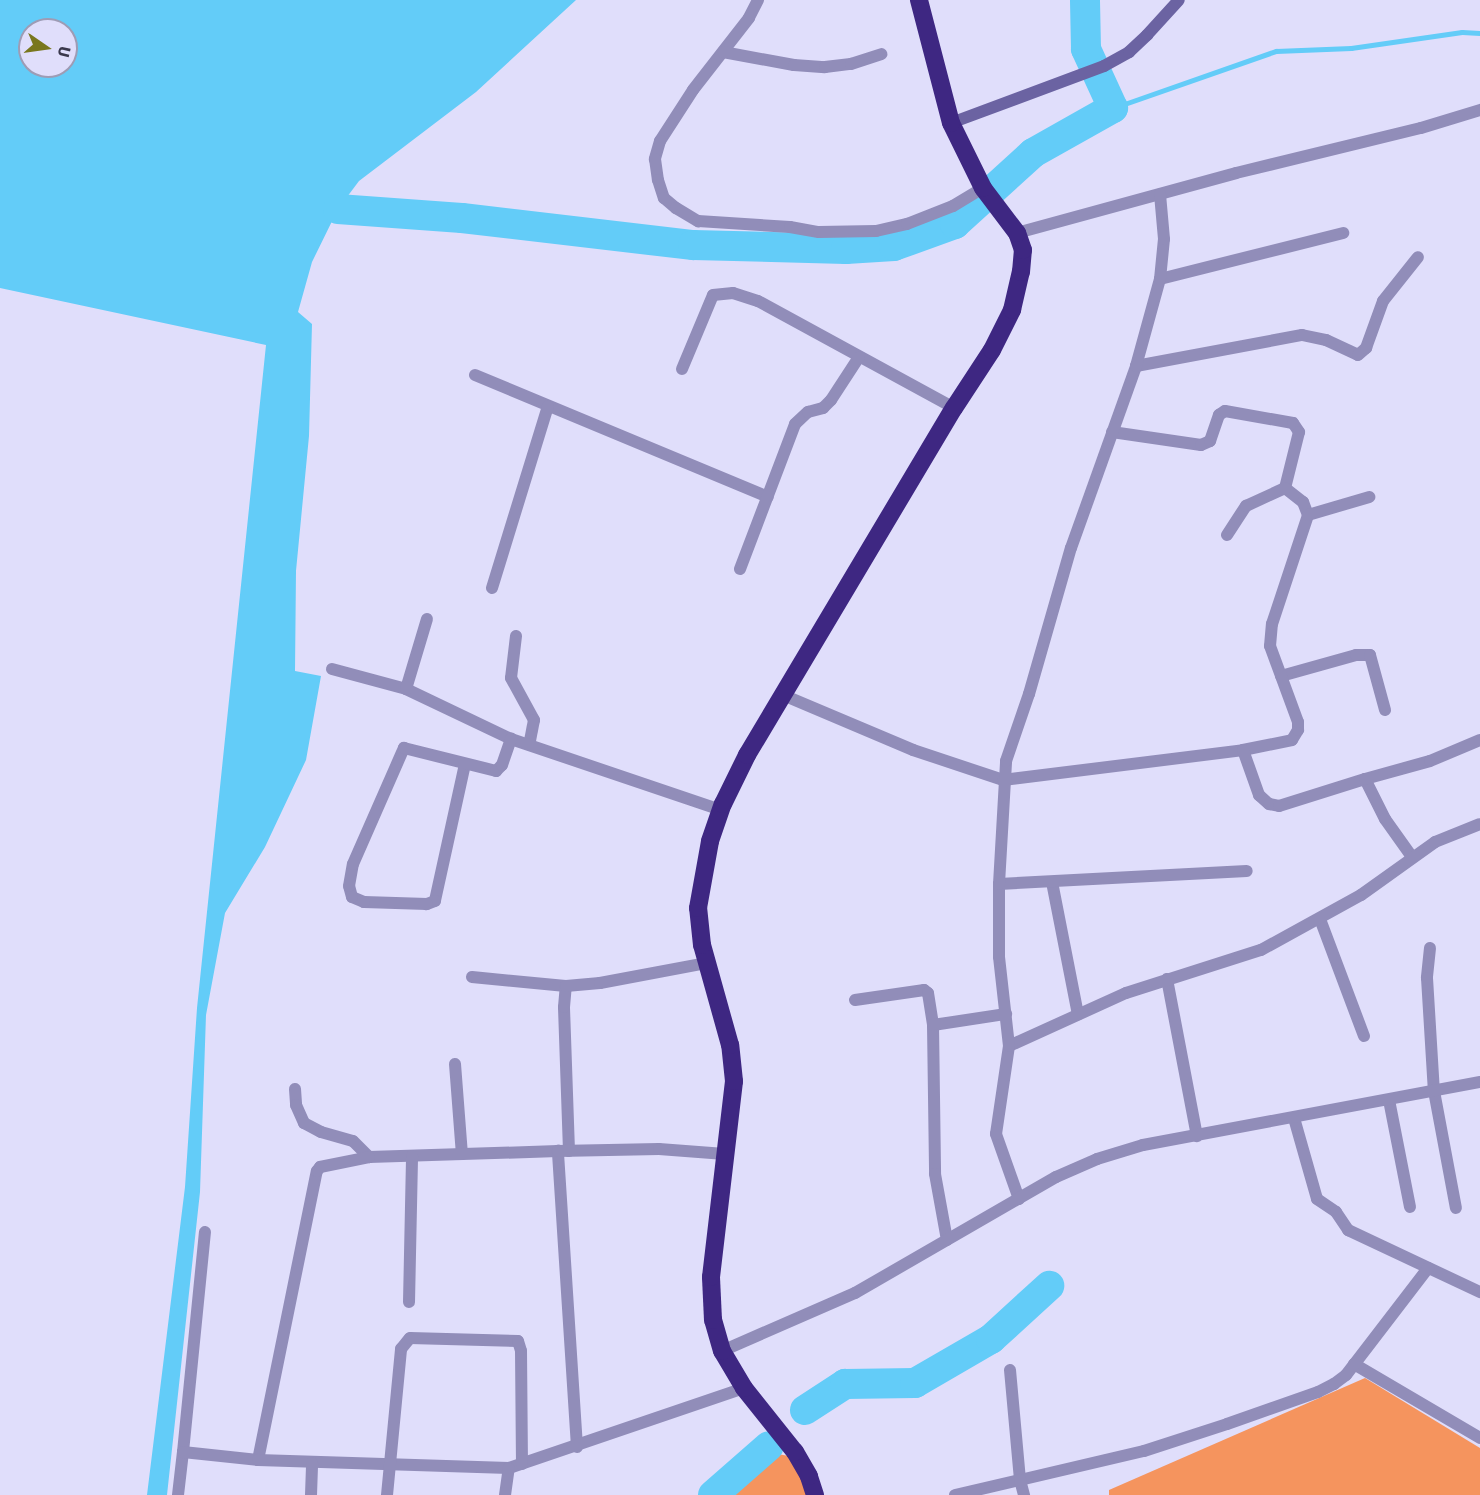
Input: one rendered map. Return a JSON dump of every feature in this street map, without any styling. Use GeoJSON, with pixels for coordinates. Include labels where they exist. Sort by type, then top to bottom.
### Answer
{"type":"FeatureCollection","features":[{"type":"Feature","properties":{"kind":"highway"},"geometry":{"type":"LineString","coordinates":[[815,1495],[809,1476],[795,1452],[744,1388],[722,1351],[713,1320],[711,1276],[734,1081],[730,1045],[707,963],[698,908],[703,871],[721,810],[747,755],[954,408],[992,350],[1012,310],[1021,272],[1023,250],[1017,233],[999,212],[985,190],[951,123],[919,0]]}},
{"type":"Feature","properties":{"kind":"street"},"geometry":{"type":"LineString","coordinates":[[758,0],[749,18],[660,141],[656,159],[664,198],[698,221],[790,227],[819,232],[876,231],[907,224],[953,206],[985,190]]}},
{"type":"Feature","properties":{"kind":"street"},"geometry":{"type":"LineString","coordinates":[[951,123],[1104,66],[1128,52],[1179,0]]}},
{"type":"Feature","properties":{"kind":"street"},"geometry":{"type":"LineString","coordinates":[[723,52],[794,65],[825,67],[851,64],[881,54]]}},
{"type":"Feature","properties":{"kind":"street"},"geometry":{"type":"LineString","coordinates":[[1017,233],[1160,194],[1422,128],[1480,110]]}},
{"type":"Feature","properties":{"kind":"street"},"geometry":{"type":"LineString","coordinates":[[1019,1199],[996,1134],[1009,1046],[999,957],[999,884],[1005,761],[1029,694],[1071,548],[1136,366],[1160,279],[1164,239],[1160,194]]}},
{"type":"Feature","properties":{"kind":"street"},"geometry":{"type":"LineString","coordinates":[[1160,279],[1343,233]]}},
{"type":"Feature","properties":{"kind":"street"},"geometry":{"type":"LineString","coordinates":[[1136,366],[1302,335],[1333,342],[1358,355],[1366,348],[1383,301],[1418,257]]}},
{"type":"Feature","properties":{"kind":"street"},"geometry":{"type":"LineString","coordinates":[[682,369],[713,295],[721,292],[733,293],[758,301],[954,408]]}},
{"type":"Feature","properties":{"kind":"street"},"geometry":{"type":"LineString","coordinates":[[740,569],[795,424],[808,412],[823,408],[831,400],[859,357]]}},
{"type":"Feature","properties":{"kind":"street"},"geometry":{"type":"LineString","coordinates":[[475,375],[768,497]]}},
{"type":"Feature","properties":{"kind":"street"},"geometry":{"type":"LineString","coordinates":[[492,588],[548,406]]}},
{"type":"Feature","properties":{"kind":"street"},"geometry":{"type":"LineString","coordinates":[[1112,432],[1202,445],[1210,441],[1219,415],[1225,411],[1293,423],[1299,432],[1285,488]]}},
{"type":"Feature","properties":{"kind":"street"},"geometry":{"type":"LineString","coordinates":[[783,695],[913,750],[1003,780],[1244,750],[1292,740],[1298,730],[1298,722],[1270,646],[1272,624],[1308,515],[1303,502],[1285,488]]}},
{"type":"Feature","properties":{"kind":"street"},"geometry":{"type":"LineString","coordinates":[[1227,535],[1246,506],[1285,488]]}},
{"type":"Feature","properties":{"kind":"street"},"geometry":{"type":"LineString","coordinates":[[1308,515],[1369,497]]}},
{"type":"Feature","properties":{"kind":"street"},"geometry":{"type":"LineString","coordinates":[[406,689],[427,619]]}},
{"type":"Feature","properties":{"kind":"street"},"geometry":{"type":"LineString","coordinates":[[516,636],[510,678],[534,720],[529,745]]}},
{"type":"Feature","properties":{"kind":"street"},"geometry":{"type":"LineString","coordinates":[[1281,676],[1356,655],[1370,655],[1385,710]]}},
{"type":"Feature","properties":{"kind":"street"},"geometry":{"type":"LineString","coordinates":[[332,669],[406,689],[512,739],[721,810]]}},
{"type":"Feature","properties":{"kind":"street"},"geometry":{"type":"LineString","coordinates":[[465,764],[435,901],[427,904],[364,902],[351,897],[349,886],[353,864],[404,748],[496,771],[502,765],[512,739]]}},
{"type":"Feature","properties":{"kind":"street"},"geometry":{"type":"LineString","coordinates":[[1244,750],[1259,795],[1269,804],[1279,806],[1430,761],[1480,740]]}},
{"type":"Feature","properties":{"kind":"street"},"geometry":{"type":"LineString","coordinates":[[1365,779],[1385,819],[1412,857]]}},
{"type":"Feature","properties":{"kind":"street"},"geometry":{"type":"LineString","coordinates":[[1009,1046],[1126,993],[1261,950],[1360,895],[1435,842],[1480,824]]}},
{"type":"Feature","properties":{"kind":"street"},"geometry":{"type":"LineString","coordinates":[[999,884],[1247,871]]}},
{"type":"Feature","properties":{"kind":"street"},"geometry":{"type":"LineString","coordinates":[[1052,882],[1078,1014]]}},
{"type":"Feature","properties":{"kind":"street"},"geometry":{"type":"LineString","coordinates":[[1320,919],[1364,1036]]}},
{"type":"Feature","properties":{"kind":"street"},"geometry":{"type":"LineString","coordinates":[[1430,948],[1427,978],[1434,1092],[1456,1208]]}},
{"type":"Feature","properties":{"kind":"street"},"geometry":{"type":"LineString","coordinates":[[472,977],[566,986],[600,983],[707,963]]}},
{"type":"Feature","properties":{"kind":"street"},"geometry":{"type":"LineString","coordinates":[[1167,979],[1197,1136]]}},
{"type":"Feature","properties":{"kind":"street"},"geometry":{"type":"LineString","coordinates":[[566,986],[564,1151],[577,1447]]}},
{"type":"Feature","properties":{"kind":"street"},"geometry":{"type":"LineString","coordinates":[[855,1000],[924,990],[928,993],[933,1025],[935,1174],[947,1240]]}},
{"type":"Feature","properties":{"kind":"street"},"geometry":{"type":"LineString","coordinates":[[933,1025],[1006,1014]]}},
{"type":"Feature","properties":{"kind":"street"},"geometry":{"type":"LineString","coordinates":[[455,1064],[462,1154]]}},
{"type":"Feature","properties":{"kind":"street"},"geometry":{"type":"LineString","coordinates":[[722,1351],[855,1293],[1056,1177],[1097,1159],[1143,1145],[1479,1084]]}},
{"type":"Feature","properties":{"kind":"street"},"geometry":{"type":"LineString","coordinates":[[295,1089],[296,1105],[304,1123],[321,1132],[353,1141],[369,1157]]}},
{"type":"Feature","properties":{"kind":"street"},"geometry":{"type":"LineString","coordinates":[[1389,1100],[1410,1207]]}},
{"type":"Feature","properties":{"kind":"street"},"geometry":{"type":"LineString","coordinates":[[1294,1119],[1317,1199],[1336,1212],[1348,1230],[1480,1292]]}},
{"type":"Feature","properties":{"kind":"street"},"geometry":{"type":"LineString","coordinates":[[258,1460],[317,1171],[320,1167],[369,1157],[462,1154],[659,1149],[725,1154]]}},
{"type":"Feature","properties":{"kind":"street"},"geometry":{"type":"LineString","coordinates":[[410,1302],[412,1156]]}},
{"type":"Feature","properties":{"kind":"street"},"geometry":{"type":"LineString","coordinates":[[178,1495],[205,1232]]}},
{"type":"Feature","properties":{"kind":"street"},"geometry":{"type":"LineString","coordinates":[[955,1495],[1144,1451],[1318,1392],[1346,1375],[1428,1268]]}},
{"type":"Feature","properties":{"kind":"street"},"geometry":{"type":"LineString","coordinates":[[387,1495],[401,1349],[410,1338],[518,1341],[521,1351],[522,1464]]}},
{"type":"Feature","properties":{"kind":"street"},"geometry":{"type":"LineString","coordinates":[[1358,1360],[1480,1438]]}},
{"type":"Feature","properties":{"kind":"street"},"geometry":{"type":"LineString","coordinates":[[1010,1370],[1020,1480],[1024,1495]]}},
{"type":"Feature","properties":{"kind":"street"},"geometry":{"type":"LineString","coordinates":[[183,1452],[312,1463],[509,1468],[577,1447],[744,1388]]}},
{"type":"Feature","properties":{"kind":"street"},"geometry":{"type":"LineString","coordinates":[[311,1495],[312,1463]]}},
{"type":"Feature","properties":{"kind":"street"},"geometry":{"type":"LineString","coordinates":[[505,1495],[509,1468]]}},
{"type":"Feature","properties":{"kind":"shaded area"},"geometry":{"type":"Polygon","coordinates":[[[1365,1378],[1480,1448],[1480,1495],[1109,1495],[1109,1490],[1365,1378]]]}},
{"type":"Feature","properties":{"kind":"shaded area"},"geometry":{"type":"Polygon","coordinates":[[[767,1452],[794,1457],[812,1495],[718,1495],[767,1452]]]}},
{"type":"Feature","properties":{"kind":"water"},"geometry":{"type":"Polygon","coordinates":[[[0,0],[576,0],[476,92],[359,181],[338,209],[312,262],[298,312],[312,324],[309,436],[296,571],[295,671],[321,676],[306,760],[265,847],[225,913],[206,1015],[200,1192],[167,1495],[147,1495],[185,1187],[197,1008],[266,345],[0,288],[0,0]]]}},
{"type":"Feature","properties":{"kind":"waterway"},"geometry":{"type":"LineString","coordinates":[[338,209],[462,218],[693,245],[846,249],[894,246],[955,224],[1033,153],[1113,108],[1086,49],[1085,0]]}},
{"type":"Feature","properties":{"kind":"waterway"},"geometry":{"type":"LineString","coordinates":[[1113,108],[1276,51],[1351,48],[1462,32],[1480,33]]}},
{"type":"Feature","properties":{"kind":"waterway"},"geometry":{"type":"LineString","coordinates":[[805,1410],[845,1384],[915,1383],[991,1339],[1049,1286]]}},
{"type":"Feature","properties":{"kind":"waterway"},"geometry":{"type":"LineString","coordinates":[[713,1495],[769,1446]]}}]}
